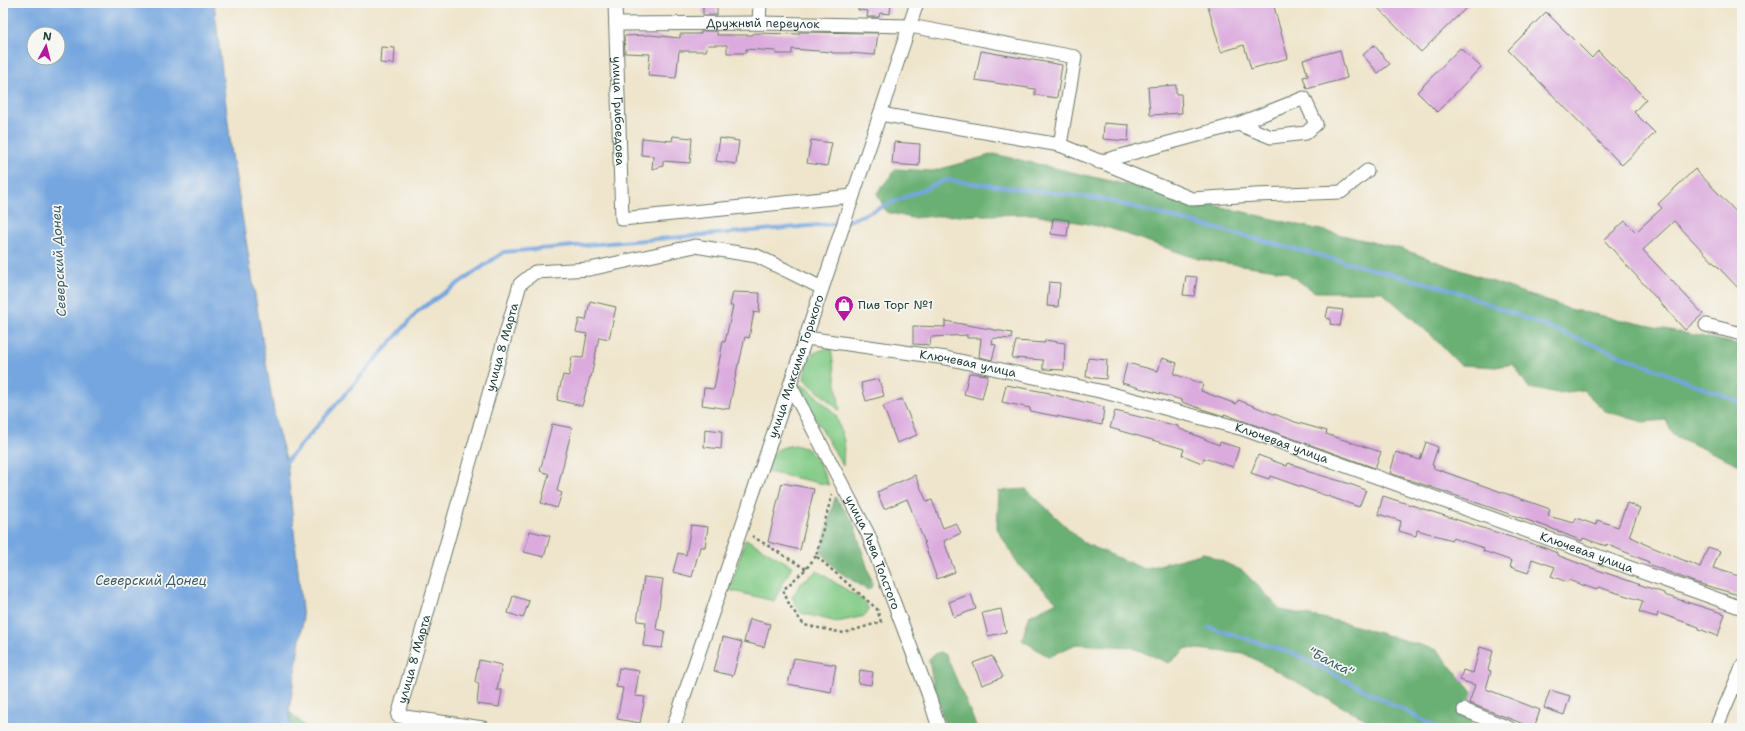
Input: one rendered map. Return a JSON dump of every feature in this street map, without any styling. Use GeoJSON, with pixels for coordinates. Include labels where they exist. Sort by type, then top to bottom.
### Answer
{"type":"FeatureCollection","features":[{"type":"Feature","properties":{"kind":"street","name":"улица Грибоедова"},"geometry":{"type":"LineString","coordinates":[[615,3],[622,220],[853,196]]}},
{"type":"Feature","properties":{"kind":"street"},"geometry":{"type":"LineString","coordinates":[[759,23],[760,3]]}},
{"type":"Feature","properties":{"kind":"street","name":"улица Максима Горького"},"geometry":{"type":"LineString","coordinates":[[673,728],[806,338],[917,3]]}},
{"type":"Feature","properties":{"kind":"street","name":"Дружный переулок"},"geometry":{"type":"LineString","coordinates":[[616,24],[759,23],[910,26],[1075,57],[1060,146]]}},
{"type":"Feature","properties":{"kind":"street"},"geometry":{"type":"LineString","coordinates":[[1099,162],[1238,124],[1304,98],[1316,124],[1306,133],[1271,137],[1238,124]]}},
{"type":"Feature","properties":{"kind":"street"},"geometry":{"type":"LineString","coordinates":[[880,114],[1060,146],[1192,199],[1255,194],[1341,192],[1367,171]]}},
{"type":"Feature","properties":{"kind":"street","name":"улица 8 Марта"},"geometry":{"type":"LineString","coordinates":[[482,728],[398,716],[520,284],[535,272],[590,270],[695,246],[757,256],[822,288]]}},
{"type":"Feature","properties":{"kind":"street"},"geometry":{"type":"LineString","coordinates":[[1706,325],[1742,334]]}},
{"type":"Feature","properties":{"kind":"street","name":"Ключевая улица"},"geometry":{"type":"LineString","coordinates":[[806,338],[946,358],[1104,392],[1243,429],[1742,608]]}},
{"type":"Feature","properties":{"kind":"street","name":"улица Льва Толстого"},"geometry":{"type":"LineString","coordinates":[[790,385],[868,534],[928,692],[939,728]]}},
{"type":"Feature","properties":{"kind":"street"},"geometry":{"type":"LineString","coordinates":[[1716,728],[1742,667]]}},
{"type":"Feature","properties":{"kind":"street"},"geometry":{"type":"LineString","coordinates":[[1464,710],[1508,728]]}},
{"type":"Feature","properties":{"kind":"path"},"geometry":{"type":"LineString","coordinates":[[816,556],[877,609],[881,622],[844,633],[804,625],[790,606],[783,590],[806,570],[816,556],[837,474]]}},
{"type":"Feature","properties":{"kind":"path"},"geometry":{"type":"LineString","coordinates":[[741,529],[806,570]]}},
{"type":"Feature","properties":{"kind":"green space"},"geometry":{"type":"Polygon","coordinates":[[[994,154],[1402,249],[1569,309],[1742,345],[1742,466],[1673,435],[1666,420],[1643,422],[1605,411],[1583,390],[1558,393],[1529,388],[1513,364],[1496,367],[1460,365],[1431,335],[1382,292],[1315,292],[1284,271],[1198,259],[1109,228],[1034,214],[912,218],[886,212],[877,193],[896,169],[933,171],[994,154]]]}},
{"type":"Feature","properties":{"kind":"green space"},"geometry":{"type":"Polygon","coordinates":[[[831,348],[840,411],[804,379],[806,365],[810,357],[818,351],[831,348]]]}},
{"type":"Feature","properties":{"kind":"green space"},"geometry":{"type":"Polygon","coordinates":[[[796,385],[802,385],[810,390],[836,415],[844,441],[843,466],[796,385]]]}},
{"type":"Feature","properties":{"kind":"green space"},"geometry":{"type":"Polygon","coordinates":[[[795,445],[808,449],[819,463],[829,485],[768,472],[772,455],[775,452],[782,448],[795,445]]]}},
{"type":"Feature","properties":{"kind":"green space"},"geometry":{"type":"Polygon","coordinates":[[[1026,489],[1084,543],[1144,569],[1204,553],[1243,571],[1281,610],[1342,622],[1437,650],[1475,696],[1470,725],[1477,728],[1387,728],[1367,720],[1245,654],[1187,648],[1169,663],[1131,647],[1076,644],[1049,657],[1022,640],[1029,616],[1057,602],[1018,565],[997,528],[999,491],[1026,489]]]}},
{"type":"Feature","properties":{"kind":"green space"},"geometry":{"type":"Polygon","coordinates":[[[835,497],[853,521],[873,586],[868,590],[838,571],[821,553],[835,497]]]}},
{"type":"Feature","properties":{"kind":"green space"},"geometry":{"type":"Polygon","coordinates":[[[746,539],[792,566],[774,601],[729,590],[746,539]]]}},
{"type":"Feature","properties":{"kind":"green space"},"geometry":{"type":"Polygon","coordinates":[[[817,571],[864,601],[869,609],[865,616],[837,622],[801,613],[792,597],[802,582],[817,571]]]}},
{"type":"Feature","properties":{"kind":"green space"},"geometry":{"type":"Polygon","coordinates":[[[941,652],[946,655],[977,728],[946,728],[932,678],[929,659],[934,654],[941,652]]]}},
{"type":"Feature","properties":{"kind":"green space"},"geometry":{"type":"Polygon","coordinates":[[[289,711],[305,726],[307,728],[291,728],[289,711]]]}},
{"type":"Feature","properties":{"kind":"water","name":"Северский Донец"},"geometry":{"type":"Polygon","coordinates":[[[3,3],[214,3],[231,148],[276,424],[287,462],[303,620],[289,711],[291,728],[3,728],[3,3]]]}},
{"type":"Feature","properties":{"kind":"building"},"geometry":{"type":"Polygon","coordinates":[[[703,3],[717,3],[717,15],[703,15],[703,3]]]}},
{"type":"Feature","properties":{"kind":"building"},"geometry":{"type":"Polygon","coordinates":[[[858,3],[891,3],[890,14],[880,13],[879,17],[867,17],[868,11],[858,10],[858,3]]]}},
{"type":"Feature","properties":{"kind":"building"},"geometry":{"type":"Polygon","coordinates":[[[1207,3],[1273,3],[1288,58],[1251,69],[1244,45],[1221,52],[1207,3]]]}},
{"type":"Feature","properties":{"kind":"building"},"geometry":{"type":"Polygon","coordinates":[[[1373,3],[1471,3],[1421,52],[1373,3]]]}},
{"type":"Feature","properties":{"kind":"building"},"geometry":{"type":"Polygon","coordinates":[[[1546,12],[1592,58],[1598,51],[1646,99],[1634,112],[1655,133],[1622,165],[1508,50],[1546,12]]]}},
{"type":"Feature","properties":{"kind":"building"},"geometry":{"type":"Polygon","coordinates":[[[703,31],[717,31],[717,35],[753,35],[753,33],[799,34],[799,32],[878,33],[875,55],[792,49],[792,54],[776,54],[776,51],[746,49],[746,53],[727,53],[727,45],[708,45],[706,51],[679,51],[676,78],[648,76],[650,54],[625,53],[624,36],[650,35],[680,38],[680,34],[701,34],[703,31]]]}},
{"type":"Feature","properties":{"kind":"building"},"geometry":{"type":"Polygon","coordinates":[[[1374,45],[1390,64],[1378,73],[1363,55],[1374,45]]]}},
{"type":"Feature","properties":{"kind":"building"},"geometry":{"type":"Polygon","coordinates":[[[381,47],[395,48],[394,64],[380,63],[381,47]]]}},
{"type":"Feature","properties":{"kind":"building"},"geometry":{"type":"Polygon","coordinates":[[[1460,48],[1481,67],[1437,112],[1417,92],[1460,48]]]}},
{"type":"Feature","properties":{"kind":"building"},"geometry":{"type":"Polygon","coordinates":[[[1340,50],[1347,78],[1307,89],[1303,77],[1308,76],[1303,60],[1340,50]]]}},
{"type":"Feature","properties":{"kind":"building"},"geometry":{"type":"Polygon","coordinates":[[[981,51],[1062,65],[1057,98],[1035,95],[1035,89],[975,80],[981,51]]]}},
{"type":"Feature","properties":{"kind":"building"},"geometry":{"type":"Polygon","coordinates":[[[1176,85],[1176,94],[1181,94],[1182,113],[1150,115],[1148,87],[1176,85]]]}},
{"type":"Feature","properties":{"kind":"building"},"geometry":{"type":"Polygon","coordinates":[[[1104,123],[1129,125],[1128,141],[1103,139],[1104,123]]]}},
{"type":"Feature","properties":{"kind":"building"},"geometry":{"type":"Polygon","coordinates":[[[673,136],[692,138],[690,163],[663,161],[663,166],[652,169],[653,156],[641,155],[642,138],[672,141],[673,136]]]}},
{"type":"Feature","properties":{"kind":"building"},"geometry":{"type":"Polygon","coordinates":[[[720,138],[739,141],[736,164],[716,161],[720,138]]]}},
{"type":"Feature","properties":{"kind":"building"},"geometry":{"type":"Polygon","coordinates":[[[811,140],[832,143],[827,166],[807,163],[811,140]]]}},
{"type":"Feature","properties":{"kind":"building"},"geometry":{"type":"Polygon","coordinates":[[[894,142],[920,144],[919,166],[892,164],[894,142]]]}},
{"type":"Feature","properties":{"kind":"building"},"geometry":{"type":"Polygon","coordinates":[[[1695,169],[1742,218],[1742,292],[1674,221],[1643,250],[1703,314],[1685,330],[1604,240],[1625,221],[1636,232],[1662,208],[1658,204],[1695,169]]]}},
{"type":"Feature","properties":{"kind":"building"},"geometry":{"type":"Polygon","coordinates":[[[1053,218],[1069,220],[1067,236],[1051,234],[1053,218]]]}},
{"type":"Feature","properties":{"kind":"building"},"geometry":{"type":"Polygon","coordinates":[[[1186,276],[1197,277],[1194,296],[1183,295],[1186,276]]]}},
{"type":"Feature","properties":{"kind":"building"},"geometry":{"type":"Polygon","coordinates":[[[1049,282],[1060,283],[1058,307],[1047,306],[1049,282]]]}},
{"type":"Feature","properties":{"kind":"building"},"geometry":{"type":"Polygon","coordinates":[[[733,292],[760,293],[759,313],[754,312],[749,338],[745,337],[729,409],[702,405],[704,388],[714,389],[723,341],[725,342],[733,306],[730,306],[733,292]]]}},
{"type":"Feature","properties":{"kind":"building"},"geometry":{"type":"Polygon","coordinates":[[[590,301],[616,307],[609,339],[599,337],[591,377],[582,406],[557,400],[563,375],[569,376],[572,357],[583,358],[587,334],[576,332],[579,319],[586,320],[590,301]]]}},
{"type":"Feature","properties":{"kind":"building"},"geometry":{"type":"Polygon","coordinates":[[[1328,308],[1343,310],[1340,326],[1330,324],[1331,319],[1326,318],[1328,308]]]}},
{"type":"Feature","properties":{"kind":"building"},"geometry":{"type":"Polygon","coordinates":[[[945,321],[1012,333],[1011,339],[993,338],[992,344],[996,345],[992,360],[979,357],[981,338],[967,338],[967,335],[931,337],[930,345],[913,344],[913,326],[945,327],[945,321]]]}},
{"type":"Feature","properties":{"kind":"building"},"geometry":{"type":"Polygon","coordinates":[[[1045,340],[1065,343],[1064,370],[1043,369],[1043,360],[1012,358],[1016,341],[1045,343],[1045,340]]]}},
{"type":"Feature","properties":{"kind":"building"},"geometry":{"type":"Polygon","coordinates":[[[1088,358],[1107,360],[1106,379],[1086,377],[1088,358]]]}},
{"type":"Feature","properties":{"kind":"building"},"geometry":{"type":"Polygon","coordinates":[[[1162,358],[1177,363],[1174,374],[1203,384],[1201,391],[1236,404],[1238,400],[1295,422],[1327,431],[1326,434],[1381,452],[1375,468],[1224,414],[1224,416],[1182,402],[1182,400],[1122,383],[1127,363],[1158,371],[1162,358]]]}},
{"type":"Feature","properties":{"kind":"building"},"geometry":{"type":"Polygon","coordinates":[[[969,373],[988,375],[982,399],[964,394],[969,373]]]}},
{"type":"Feature","properties":{"kind":"building"},"geometry":{"type":"Polygon","coordinates":[[[879,379],[884,396],[866,401],[861,383],[879,379]]]}},
{"type":"Feature","properties":{"kind":"building"},"geometry":{"type":"Polygon","coordinates":[[[1006,385],[1050,393],[1104,407],[1102,425],[1030,411],[1030,408],[1002,402],[1006,385]]]}},
{"type":"Feature","properties":{"kind":"building"},"geometry":{"type":"Polygon","coordinates":[[[902,399],[917,435],[897,443],[883,406],[902,399]]]}},
{"type":"Feature","properties":{"kind":"building"},"geometry":{"type":"Polygon","coordinates":[[[1115,411],[1178,426],[1178,428],[1219,445],[1220,442],[1239,448],[1233,467],[1204,458],[1202,463],[1182,455],[1184,449],[1110,428],[1115,411]]]}},
{"type":"Feature","properties":{"kind":"building"},"geometry":{"type":"Polygon","coordinates":[[[552,424],[572,428],[557,491],[562,493],[557,508],[541,503],[549,474],[540,471],[552,424]]]}},
{"type":"Feature","properties":{"kind":"building"},"geometry":{"type":"Polygon","coordinates":[[[705,429],[722,431],[721,449],[704,447],[705,429]]]}},
{"type":"Feature","properties":{"kind":"building"},"geometry":{"type":"Polygon","coordinates":[[[1426,442],[1438,447],[1432,465],[1434,466],[1433,468],[1550,509],[1548,516],[1574,523],[1576,518],[1596,525],[1597,520],[1618,527],[1627,503],[1640,508],[1629,536],[1642,543],[1700,567],[1708,547],[1720,551],[1713,568],[1742,577],[1742,596],[1694,582],[1648,564],[1649,562],[1606,544],[1606,546],[1583,538],[1582,541],[1550,528],[1390,473],[1396,452],[1420,460],[1426,442]]]}},
{"type":"Feature","properties":{"kind":"building"},"geometry":{"type":"Polygon","coordinates":[[[1258,455],[1287,466],[1288,463],[1306,469],[1306,471],[1366,490],[1359,507],[1270,476],[1269,479],[1251,473],[1258,455]]]}},
{"type":"Feature","properties":{"kind":"building"},"geometry":{"type":"Polygon","coordinates":[[[915,475],[927,502],[932,500],[943,528],[956,523],[961,533],[944,541],[955,572],[937,579],[925,543],[907,499],[884,509],[877,492],[915,475]]]}},
{"type":"Feature","properties":{"kind":"building"},"geometry":{"type":"Polygon","coordinates":[[[782,483],[814,489],[800,550],[768,542],[782,483]]]}},
{"type":"Feature","properties":{"kind":"building"},"geometry":{"type":"Polygon","coordinates":[[[1383,496],[1545,548],[1557,553],[1557,555],[1664,593],[1664,595],[1725,614],[1718,636],[1699,629],[1699,627],[1658,613],[1657,617],[1639,612],[1643,601],[1598,587],[1597,590],[1551,576],[1555,567],[1532,559],[1528,573],[1510,567],[1512,561],[1483,551],[1484,548],[1452,538],[1452,540],[1417,530],[1416,536],[1399,531],[1401,521],[1378,514],[1383,496]]]}},
{"type":"Feature","properties":{"kind":"building"},"geometry":{"type":"Polygon","coordinates":[[[691,525],[708,527],[705,547],[700,547],[692,577],[673,572],[678,553],[686,555],[691,525]]]}},
{"type":"Feature","properties":{"kind":"building"},"geometry":{"type":"Polygon","coordinates":[[[530,531],[550,536],[544,557],[524,552],[530,531]]]}},
{"type":"Feature","properties":{"kind":"building"},"geometry":{"type":"Polygon","coordinates":[[[644,577],[663,579],[656,629],[665,631],[662,648],[643,646],[646,622],[637,621],[644,577]]]}},
{"type":"Feature","properties":{"kind":"building"},"geometry":{"type":"Polygon","coordinates":[[[971,594],[976,609],[954,617],[949,602],[971,594]]]}},
{"type":"Feature","properties":{"kind":"building"},"geometry":{"type":"Polygon","coordinates":[[[513,596],[529,601],[523,618],[508,613],[513,596]]]}},
{"type":"Feature","properties":{"kind":"building"},"geometry":{"type":"Polygon","coordinates":[[[1001,609],[1006,632],[988,636],[982,613],[1001,609]]]}},
{"type":"Feature","properties":{"kind":"building"},"geometry":{"type":"Polygon","coordinates":[[[750,619],[770,624],[764,647],[744,642],[750,619]]]}},
{"type":"Feature","properties":{"kind":"building"},"geometry":{"type":"Polygon","coordinates":[[[723,637],[742,642],[733,676],[714,671],[723,637]]]}},
{"type":"Feature","properties":{"kind":"building"},"geometry":{"type":"Polygon","coordinates":[[[1480,647],[1493,651],[1488,670],[1491,671],[1486,689],[1540,710],[1534,728],[1469,703],[1475,685],[1460,680],[1463,670],[1473,673],[1480,647]]]}},
{"type":"Feature","properties":{"kind":"building"},"geometry":{"type":"Polygon","coordinates":[[[992,656],[1003,677],[982,685],[973,663],[992,656]]]}},
{"type":"Feature","properties":{"kind":"building"},"geometry":{"type":"Polygon","coordinates":[[[794,658],[836,665],[831,692],[788,684],[794,658]]]}},
{"type":"Feature","properties":{"kind":"building"},"geometry":{"type":"Polygon","coordinates":[[[479,660],[502,665],[497,690],[502,690],[499,707],[477,704],[479,683],[475,682],[479,660]]]}},
{"type":"Feature","properties":{"kind":"building"},"geometry":{"type":"Polygon","coordinates":[[[619,668],[639,671],[635,696],[645,697],[640,723],[617,719],[623,688],[616,687],[619,668]]]}},
{"type":"Feature","properties":{"kind":"building"},"geometry":{"type":"Polygon","coordinates":[[[860,670],[873,672],[871,685],[858,683],[860,670]]]}},
{"type":"Feature","properties":{"kind":"building"},"geometry":{"type":"Polygon","coordinates":[[[1550,690],[1570,696],[1564,715],[1544,708],[1550,690]]]}},
{"type":"Feature","properties":{"kind":"waterway"},"geometry":{"type":"LineString","coordinates":[[284,464],[418,311],[504,252],[844,223],[946,180],[1102,199],[1453,290],[1742,403]]}},
{"type":"Feature","properties":{"kind":"waterway","name":"\"Балка\""},"geometry":{"type":"LineString","coordinates":[[1209,627],[1295,654],[1438,728]]}},
{"type":"Feature","properties":{"kind":"place","name":"Пив Торг №1"},"geometry":{"type":"Point","coordinates":[844,322]}}]}
